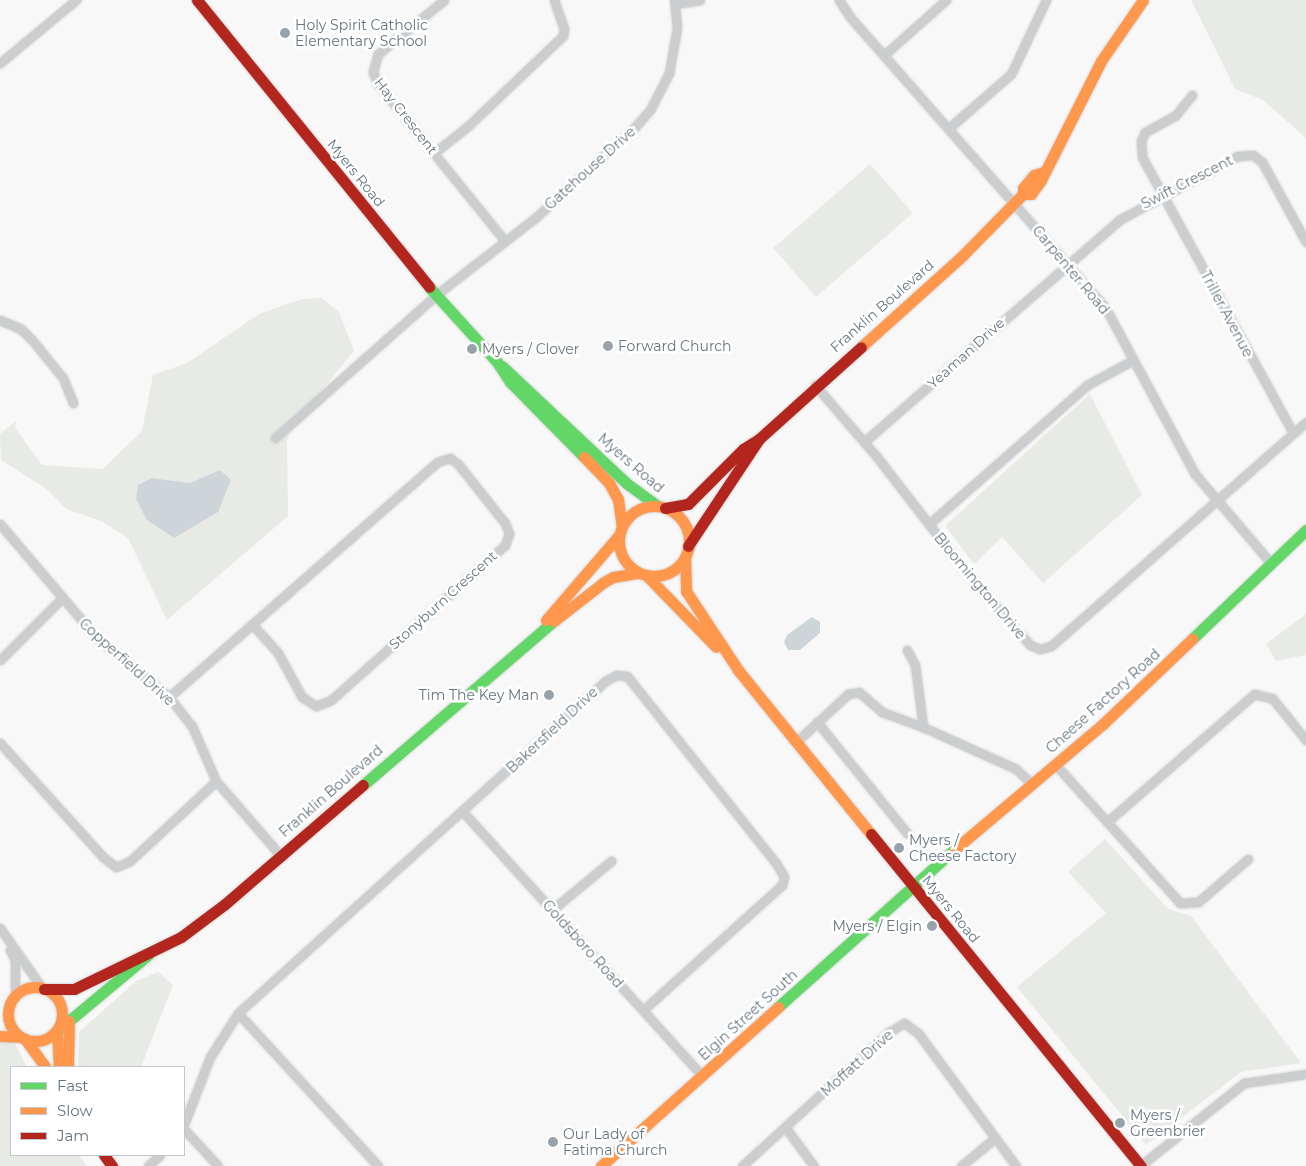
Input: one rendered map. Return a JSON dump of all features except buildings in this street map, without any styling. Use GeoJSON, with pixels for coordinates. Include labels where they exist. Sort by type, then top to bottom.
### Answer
{"type":"FeatureCollection","features":[{"type":"Feature","properties":{"kind":"main road","name":"Myers Road"},"geometry":{"type":"LineString","coordinates":[[197,0],[436,295],[497,362],[510,382],[609,483],[618,499],[621,531]]}},
{"type":"Feature","properties":{"kind":"main road","name":"Franklin Boulevard"},"geometry":{"type":"LineString","coordinates":[[662,507],[692,501],[742,449],[759,439],[816,385],[963,255],[1023,194],[1023,188],[1034,175],[1042,172],[1109,48],[1143,0]]}},
{"type":"Feature","properties":{"kind":"main road","name":"Myers Road"},"geometry":{"type":"LineString","coordinates":[[497,362],[516,376],[626,483],[662,507]]}},
{"type":"Feature","properties":{"kind":"main road","name":"Franklin Boulevard"},"geometry":{"type":"LineString","coordinates":[[687,552],[759,439]]}},
{"type":"Feature","properties":{"kind":"main road"},"geometry":{"type":"LineString","coordinates":[[662,507],[684,523],[687,552],[672,571],[655,576],[642,574],[623,557],[621,531],[636,511],[662,507]]}},
{"type":"Feature","properties":{"kind":"main road","name":"Cheese Factory Road"},"geometry":{"type":"LineString","coordinates":[[914,887],[1143,688],[1270,562],[1306,530]]}},
{"type":"Feature","properties":{"kind":"main road","name":"Franklin Boulevard"},"geometry":{"type":"LineString","coordinates":[[527,642],[621,531]]}},
{"type":"Feature","properties":{"kind":"main road","name":"Myers Road"},"geometry":{"type":"LineString","coordinates":[[687,552],[683,574],[686,592],[738,670],[1141,1166]]}},
{"type":"Feature","properties":{"kind":"main road","name":"Myers Road"},"geometry":{"type":"LineString","coordinates":[[642,574],[738,670]]}},
{"type":"Feature","properties":{"kind":"main road","name":"Franklin Boulevard"},"geometry":{"type":"LineString","coordinates":[[57,1031],[149,954],[208,919],[527,642],[612,577],[642,574]]}},
{"type":"Feature","properties":{"kind":"main road","name":"Elgin Street South"},"geometry":{"type":"LineString","coordinates":[[601,1166],[914,887]]}},
{"type":"Feature","properties":{"kind":"main road","name":"Franklin Boulevard"},"geometry":{"type":"LineString","coordinates":[[43,988],[74,989],[135,957],[149,954]]}},
{"type":"Feature","properties":{"kind":"main road"},"geometry":{"type":"LineString","coordinates":[[0,1009],[27,988],[43,988],[58,999],[62,1007],[61,1023],[57,1031],[44,1040],[0,1036]]}},
{"type":"Feature","properties":{"kind":"main road"},"geometry":{"type":"LineString","coordinates":[[14,998],[9,1007],[10,1024],[44,1066]]}},
{"type":"Feature","properties":{"kind":"main road"},"geometry":{"type":"LineString","coordinates":[[68,1066],[69,1021]]}},
{"type":"Feature","properties":{"kind":"main road"},"geometry":{"type":"LineString","coordinates":[[57,1031],[59,1066]]}},
{"type":"Feature","properties":{"kind":"street"},"geometry":{"type":"LineString","coordinates":[[0,63],[76,0]]}},
{"type":"Feature","properties":{"kind":"street","name":"Hay Crescent"},"geometry":{"type":"LineString","coordinates":[[444,0],[378,54],[372,65],[377,83],[505,241]]}},
{"type":"Feature","properties":{"kind":"street"},"geometry":{"type":"LineString","coordinates":[[434,153],[468,126],[562,36],[564,29],[554,0]]}},
{"type":"Feature","properties":{"kind":"street"},"geometry":{"type":"LineString","coordinates":[[675,2],[700,0]]}},
{"type":"Feature","properties":{"kind":"street","name":"Carpenter Road"},"geometry":{"type":"LineString","coordinates":[[839,0],[884,55],[1105,307],[1195,474],[1216,501],[1270,562]]}},
{"type":"Feature","properties":{"kind":"street"},"geometry":{"type":"LineString","coordinates":[[884,55],[946,0]]}},
{"type":"Feature","properties":{"kind":"street"},"geometry":{"type":"LineString","coordinates":[[949,128],[1011,74],[1046,0]]}},
{"type":"Feature","properties":{"kind":"street","name":"Gatehouse Drive"},"geometry":{"type":"LineString","coordinates":[[275,438],[436,295],[555,200],[650,110],[669,73],[675,51],[675,2]]}},
{"type":"Feature","properties":{"kind":"street","name":"Triller Avenue"},"geometry":{"type":"LineString","coordinates":[[1192,95],[1176,115],[1150,128],[1141,141],[1142,156],[1293,433]]}},
{"type":"Feature","properties":{"kind":"street","name":"Swift Crescent"},"geometry":{"type":"LineString","coordinates":[[1067,263],[1119,220],[1163,194],[1243,154],[1253,155],[1262,162],[1306,242]]}},
{"type":"Feature","properties":{"kind":"street","name":"Yeaman Drive"},"geometry":{"type":"LineString","coordinates":[[864,442],[1067,263]]}},
{"type":"Feature","properties":{"kind":"street"},"geometry":{"type":"LineString","coordinates":[[0,320],[21,329],[32,340],[63,378],[72,402]]}},
{"type":"Feature","properties":{"kind":"street"},"geometry":{"type":"LineString","coordinates":[[929,524],[1087,385],[1133,360]]}},
{"type":"Feature","properties":{"kind":"street","name":"Bloomington Drive"},"geometry":{"type":"LineString","coordinates":[[816,385],[1030,645],[1040,649],[1051,646],[1216,501]]}},
{"type":"Feature","properties":{"kind":"street"},"geometry":{"type":"LineString","coordinates":[[1216,501],[1306,422]]}},
{"type":"Feature","properties":{"kind":"street","name":"Stonyburn Crescent"},"geometry":{"type":"LineString","coordinates":[[169,697],[252,624],[437,462],[450,458],[458,464],[504,523],[509,534],[505,545],[331,700],[316,706],[302,698],[278,653],[252,624]]}},
{"type":"Feature","properties":{"kind":"street","name":"Copperfield Drive"},"geometry":{"type":"LineString","coordinates":[[0,524],[97,638],[169,697],[192,726],[216,782],[280,855]]}},
{"type":"Feature","properties":{"kind":"street"},"geometry":{"type":"LineString","coordinates":[[0,660],[62,598]]}},
{"type":"Feature","properties":{"kind":"street"},"geometry":{"type":"LineString","coordinates":[[907,650],[915,665],[923,727]]}},
{"type":"Feature","properties":{"kind":"street","name":"Bakersfield Drive"},"geometry":{"type":"LineString","coordinates":[[185,1121],[210,1057],[238,1013],[463,812],[605,681],[617,675],[627,676],[776,863],[784,877],[782,885],[643,1010]]}},
{"type":"Feature","properties":{"kind":"street"},"geometry":{"type":"LineString","coordinates":[[796,742],[848,694],[859,692],[882,712],[923,727],[1016,769],[1031,784]]}},
{"type":"Feature","properties":{"kind":"street"},"geometry":{"type":"LineString","coordinates":[[1107,822],[1254,694],[1272,698],[1306,740]]}},
{"type":"Feature","properties":{"kind":"street"},"geometry":{"type":"LineString","coordinates":[[817,722],[907,833]]}},
{"type":"Feature","properties":{"kind":"street"},"geometry":{"type":"LineString","coordinates":[[0,743],[103,857],[116,867],[130,861],[216,782]]}},
{"type":"Feature","properties":{"kind":"street"},"geometry":{"type":"LineString","coordinates":[[1055,764],[1180,903],[1198,902],[1248,860]]}},
{"type":"Feature","properties":{"kind":"street","name":"Goldsboro Road"},"geometry":{"type":"LineString","coordinates":[[463,812],[702,1076]]}},
{"type":"Feature","properties":{"kind":"street"},"geometry":{"type":"LineString","coordinates":[[552,910],[611,861]]}},
{"type":"Feature","properties":{"kind":"street"},"geometry":{"type":"LineString","coordinates":[[0,929],[43,988]]}},
{"type":"Feature","properties":{"kind":"street"},"geometry":{"type":"LineString","coordinates":[[0,929],[15,960],[14,998]]}},
{"type":"Feature","properties":{"kind":"street"},"geometry":{"type":"LineString","coordinates":[[238,1013],[378,1166]]}},
{"type":"Feature","properties":{"kind":"street","name":"Moffatt Drive"},"geometry":{"type":"LineString","coordinates":[[742,1166],[889,1032],[904,1023],[918,1033],[1016,1166]]}},
{"type":"Feature","properties":{"kind":"street"},"geometry":{"type":"LineString","coordinates":[[1141,1166],[1244,1084],[1306,1074]]}},
{"type":"Feature","properties":{"kind":"street"},"geometry":{"type":"LineString","coordinates":[[786,1127],[814,1166]]}},
{"type":"Feature","properties":{"kind":"street"},"geometry":{"type":"LineString","coordinates":[[185,1130],[218,1166]]}},
{"type":"Feature","properties":{"kind":"street"},"geometry":{"type":"LineString","coordinates":[[962,1166],[995,1138]]}},
{"type":"Feature","properties":{"kind":"street"},"geometry":{"type":"LineString","coordinates":[[148,1166],[159,1156]]}},
{"type":"Feature","properties":{"kind":"shaded area"},"geometry":{"type":"Polygon","coordinates":[[[1191,0],[1306,0],[1306,138],[1263,100],[1235,89],[1191,0]]]}},
{"type":"Feature","properties":{"kind":"shaded area"},"geometry":{"type":"Polygon","coordinates":[[[870,164],[913,213],[816,297],[773,248],[870,164]]]}},
{"type":"Feature","properties":{"kind":"shaded area"},"geometry":{"type":"Polygon","coordinates":[[[322,298],[339,312],[354,351],[294,424],[287,440],[288,516],[167,620],[128,538],[101,521],[66,509],[48,490],[1,460],[0,434],[16,421],[15,428],[42,465],[103,469],[142,431],[153,375],[187,363],[259,314],[302,299],[322,298]],[[220,470],[190,483],[152,478],[147,520],[220,470]]]}},
{"type":"Feature","properties":{"kind":"shaded area"},"geometry":{"type":"Polygon","coordinates":[[[1090,394],[1142,495],[1043,583],[1002,537],[974,564],[946,527],[947,524],[1090,394]]]}},
{"type":"Feature","properties":{"kind":"shaded area"},"geometry":{"type":"Polygon","coordinates":[[[220,470],[231,480],[218,512],[174,538],[147,520],[136,499],[138,485],[152,478],[190,483],[220,470]]]}},
{"type":"Feature","properties":{"kind":"shaded area"},"geometry":{"type":"Polygon","coordinates":[[[1306,614],[1306,655],[1276,661],[1266,644],[1306,614]]]}},
{"type":"Feature","properties":{"kind":"shaded area"},"geometry":{"type":"Polygon","coordinates":[[[812,617],[820,622],[820,633],[800,650],[788,650],[784,642],[787,635],[812,617]]]}},
{"type":"Feature","properties":{"kind":"shaded area"},"geometry":{"type":"Polygon","coordinates":[[[1105,839],[1168,909],[1191,916],[1301,1063],[1241,1072],[1146,1145],[1017,987],[1106,913],[1068,872],[1105,839]]]}},
{"type":"Feature","properties":{"kind":"shaded area"},"geometry":{"type":"Polygon","coordinates":[[[158,972],[173,985],[141,1066],[78,1066],[79,1032],[136,981],[158,972]]]}},
{"type":"Feature","properties":{"kind":"shaded area"},"geometry":{"type":"Polygon","coordinates":[[[11,1036],[26,1066],[10,1066],[10,1156],[80,1156],[87,1166],[0,1166],[0,1042],[11,1036]]]}},
{"type":"Feature","properties":{"kind":"traffic: fast"},"geometry":{"type":"LineString","coordinates":[[429,287],[497,362],[510,382],[584,457]]}},
{"type":"Feature","properties":{"kind":"traffic: fast"},"geometry":{"type":"LineString","coordinates":[[502,366],[626,483],[658,506]]}},
{"type":"Feature","properties":{"kind":"traffic: fast"},"geometry":{"type":"LineString","coordinates":[[1192,639],[1306,530]]}},
{"type":"Feature","properties":{"kind":"traffic: fast"},"geometry":{"type":"LineString","coordinates":[[363,785],[554,621]]}},
{"type":"Feature","properties":{"kind":"traffic: fast"},"geometry":{"type":"LineString","coordinates":[[778,1007],[955,849]]}},
{"type":"Feature","properties":{"kind":"traffic: fast"},"geometry":{"type":"LineString","coordinates":[[58,1030],[149,954]]}},
{"type":"Feature","properties":{"kind":"traffic: slow"},"geometry":{"type":"LineString","coordinates":[[1023,194],[1031,194],[1041,180],[1101,61],[1143,0]]}},
{"type":"Feature","properties":{"kind":"traffic: slow"},"geometry":{"type":"LineString","coordinates":[[861,347],[963,255],[1023,194],[1023,188],[1034,175],[1043,172]]}},
{"type":"Feature","properties":{"kind":"traffic: slow"},"geometry":{"type":"LineString","coordinates":[[584,457],[609,483],[618,499],[622,527]]}},
{"type":"Feature","properties":{"kind":"traffic: slow"},"geometry":{"type":"LineString","coordinates":[[654,506],[667,509],[679,516],[686,528],[689,541],[686,554],[679,566],[667,573],[654,576],[641,573],[629,566],[622,554],[619,541],[622,528],[629,516],[641,509],[654,506]]}},
{"type":"Feature","properties":{"kind":"traffic: slow"},"geometry":{"type":"LineString","coordinates":[[546,620],[619,535]]}},
{"type":"Feature","properties":{"kind":"traffic: slow"},"geometry":{"type":"LineString","coordinates":[[685,557],[686,591],[738,670],[871,834]]}},
{"type":"Feature","properties":{"kind":"traffic: slow"},"geometry":{"type":"LineString","coordinates":[[554,621],[604,582],[613,577],[639,573]]}},
{"type":"Feature","properties":{"kind":"traffic: slow"},"geometry":{"type":"LineString","coordinates":[[646,575],[716,647]]}},
{"type":"Feature","properties":{"kind":"traffic: slow"},"geometry":{"type":"LineString","coordinates":[[955,849],[1104,723],[1192,639]]}},
{"type":"Feature","properties":{"kind":"traffic: slow"},"geometry":{"type":"LineString","coordinates":[[35,987],[45,989],[54,995],[60,1004],[62,1014],[60,1024],[54,1033],[45,1039],[35,1041],[25,1039],[16,1033],[10,1024],[8,1014],[10,1004],[16,995],[25,989],[35,987]]}},
{"type":"Feature","properties":{"kind":"traffic: slow"},"geometry":{"type":"LineString","coordinates":[[601,1166],[778,1007]]}},
{"type":"Feature","properties":{"kind":"traffic: slow"},"geometry":{"type":"LineString","coordinates":[[68,1066],[69,1021]]}},
{"type":"Feature","properties":{"kind":"traffic: slow"},"geometry":{"type":"LineString","coordinates":[[57,1031],[59,1066]]}},
{"type":"Feature","properties":{"kind":"traffic: slow"},"geometry":{"type":"LineString","coordinates":[[0,1036],[21,1037]]}},
{"type":"Feature","properties":{"kind":"traffic: slow"},"geometry":{"type":"LineString","coordinates":[[25,1039],[44,1066]]}},
{"type":"Feature","properties":{"kind":"traffic: jam"},"geometry":{"type":"LineString","coordinates":[[197,0],[429,287]]}},
{"type":"Feature","properties":{"kind":"traffic: jam"},"geometry":{"type":"LineString","coordinates":[[665,508],[688,504],[743,449],[759,439],[861,347]]}},
{"type":"Feature","properties":{"kind":"traffic: jam"},"geometry":{"type":"LineString","coordinates":[[688,546],[759,439]]}},
{"type":"Feature","properties":{"kind":"traffic: jam"},"geometry":{"type":"LineString","coordinates":[[44,989],[74,989],[181,937],[225,904],[363,785]]}},
{"type":"Feature","properties":{"kind":"traffic: jam"},"geometry":{"type":"LineString","coordinates":[[871,834],[1141,1166]]}},
{"type":"Feature","properties":{"kind":"traffic: jam"},"geometry":{"type":"LineString","coordinates":[[105,1156],[112,1166]]}},
{"type":"Feature","properties":{"kind":"place","name":"Holy Spirit Catholic Elementary School"},"geometry":{"type":"Point","coordinates":[285,33]}},
{"type":"Feature","properties":{"kind":"place","name":"Forward Church"},"geometry":{"type":"Point","coordinates":[608,346]}},
{"type":"Feature","properties":{"kind":"place","name":"Myers / Clover"},"geometry":{"type":"Point","coordinates":[472,349]}},
{"type":"Feature","properties":{"kind":"place","name":"Tim The Key Man"},"geometry":{"type":"Point","coordinates":[549,695]}},
{"type":"Feature","properties":{"kind":"place","name":"Myers / Cheese Factory"},"geometry":{"type":"Point","coordinates":[899,848]}},
{"type":"Feature","properties":{"kind":"place","name":"Myers / Elgin"},"geometry":{"type":"Point","coordinates":[932,926]}},
{"type":"Feature","properties":{"kind":"place","name":"Myers / Greenbrier"},"geometry":{"type":"Point","coordinates":[1120,1123]}},
{"type":"Feature","properties":{"kind":"place","name":"Our Lady of Fatima Church"},"geometry":{"type":"Point","coordinates":[553,1142]}}]}
